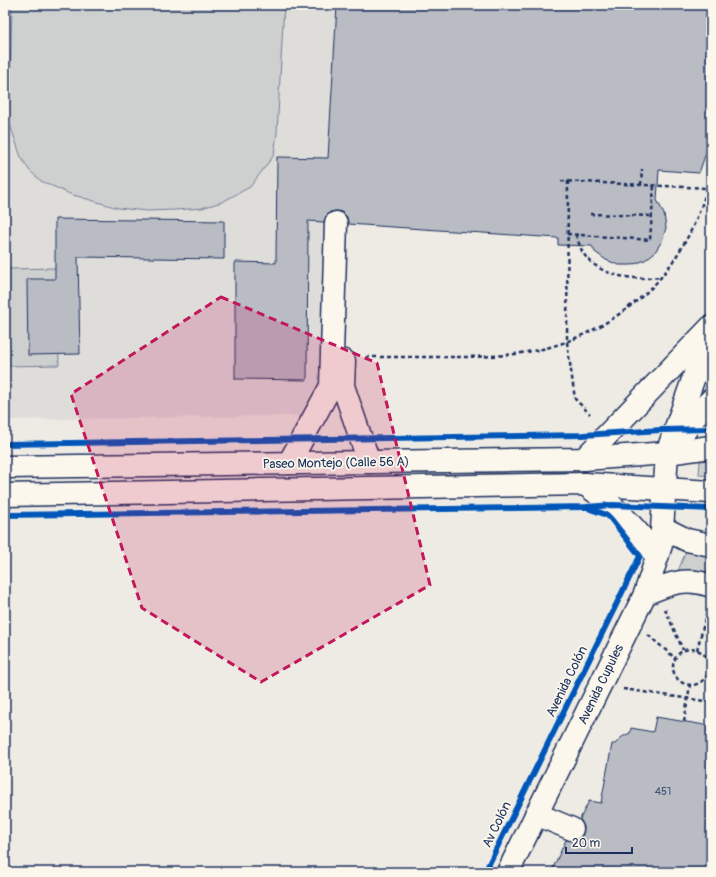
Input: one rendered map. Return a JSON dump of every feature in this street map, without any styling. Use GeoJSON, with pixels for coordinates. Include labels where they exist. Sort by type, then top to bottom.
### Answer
{"type":"FeatureCollection","features":[{"type":"Feature","properties":{"kind":"main road"},"geometry":{"type":"LineString","coordinates":[[289,463],[330,386],[342,224],[343,386],[369,462]]}},
{"type":"Feature","properties":{"kind":"main road"},"geometry":{"type":"LineString","coordinates":[[584,459],[711,328]]}},
{"type":"Feature","properties":{"kind":"main road","name":"Avenida Cupules"},"geometry":{"type":"LineString","coordinates":[[508,872],[536,814],[654,599],[663,528],[668,453],[711,328]]}},
{"type":"Feature","properties":{"kind":"main road"},"geometry":{"type":"LineString","coordinates":[[668,453],[697,414],[711,400]]}},
{"type":"Feature","properties":{"kind":"main road","name":"Paseo Montejo (Calle 56 A)"},"geometry":{"type":"LineString","coordinates":[[5,467],[584,459],[668,453],[711,447]]}},
{"type":"Feature","properties":{"kind":"main road"},"geometry":{"type":"LineString","coordinates":[[585,484],[612,505],[644,538],[658,558]]}},
{"type":"Feature","properties":{"kind":"main road","name":"Paseo Montejo (Calle 56 A)"},"geometry":{"type":"LineString","coordinates":[[5,495],[585,484],[711,492]]}},
{"type":"Feature","properties":{"kind":"main road"},"geometry":{"type":"LineString","coordinates":[[663,528],[687,540],[711,545]]}},
{"type":"Feature","properties":{"kind":"main road"},"geometry":{"type":"LineString","coordinates":[[654,599],[670,583],[686,581],[702,582],[710,595]]}},
{"type":"Feature","properties":{"kind":"main road"},"geometry":{"type":"LineString","coordinates":[[536,814],[572,829]]}},
{"type":"Feature","properties":{"kind":"path"},"geometry":{"type":"LineString","coordinates":[[641,185],[642,169]]}},
{"type":"Feature","properties":{"kind":"path"},"geometry":{"type":"LineString","coordinates":[[362,357],[494,356],[531,352],[567,342],[608,320],[623,310],[649,290],[661,277],[696,221],[711,178]]}},
{"type":"Feature","properties":{"kind":"path"},"geometry":{"type":"LineString","coordinates":[[561,181],[707,188]]}},
{"type":"Feature","properties":{"kind":"path"},"geometry":{"type":"LineString","coordinates":[[568,182],[567,342],[575,399],[590,414]]}},
{"type":"Feature","properties":{"kind":"path"},"geometry":{"type":"LineString","coordinates":[[567,234],[650,240],[654,186]]}},
{"type":"Feature","properties":{"kind":"path"},"geometry":{"type":"LineString","coordinates":[[590,214],[652,216]]}},
{"type":"Feature","properties":{"kind":"path"},"geometry":{"type":"LineString","coordinates":[[576,235],[586,257],[600,269],[620,276],[633,278],[648,279],[661,277]]}},
{"type":"Feature","properties":{"kind":"path"},"geometry":{"type":"LineString","coordinates":[[697,650],[710,595]]}},
{"type":"Feature","properties":{"kind":"path"},"geometry":{"type":"LineString","coordinates":[[654,599],[683,650]]}},
{"type":"Feature","properties":{"kind":"path"},"geometry":{"type":"LineString","coordinates":[[647,634],[675,658]]}},
{"type":"Feature","properties":{"kind":"path"},"geometry":{"type":"LineString","coordinates":[[683,650],[697,650],[706,657],[710,671],[702,682],[690,685],[684,684],[675,676],[673,664],[675,658],[683,650]]}},
{"type":"Feature","properties":{"kind":"path"},"geometry":{"type":"LineString","coordinates":[[706,657],[711,653]]}},
{"type":"Feature","properties":{"kind":"path"},"geometry":{"type":"LineString","coordinates":[[684,722],[690,685]]}},
{"type":"Feature","properties":{"kind":"path"},"geometry":{"type":"LineString","coordinates":[[621,688],[711,702]]}},
{"type":"Feature","properties":{"kind":"highlighted area"},"geometry":{"type":"Polygon","coordinates":[[[221,297],[377,363],[430,585],[261,682],[142,608],[71,394],[221,297]]]}},
{"type":"Feature","properties":{"kind":"shaded area"},"geometry":{"type":"Polygon","coordinates":[[[5,5],[336,5],[325,415],[5,420],[5,5]]]}},
{"type":"Feature","properties":{"kind":"shaded area"},"geometry":{"type":"Polygon","coordinates":[[[12,5],[284,5],[277,133],[274,155],[250,187],[222,202],[202,208],[147,211],[118,208],[70,194],[41,181],[29,170],[21,157],[9,122],[12,5]]]}},
{"type":"Feature","properties":{"kind":"shaded area"},"geometry":{"type":"Polygon","coordinates":[[[57,268],[59,365],[8,366],[6,269],[57,268]]]}},
{"type":"Feature","properties":{"kind":"shaded area"},"geometry":{"type":"Polygon","coordinates":[[[711,460],[711,476],[699,475],[700,461],[711,460]]]}},
{"type":"Feature","properties":{"kind":"shaded area"},"geometry":{"type":"Polygon","coordinates":[[[686,551],[711,555],[711,567],[709,573],[693,570],[678,571],[686,551]]]}},
{"type":"Feature","properties":{"kind":"building"},"geometry":{"type":"Polygon","coordinates":[[[337,5],[711,5],[711,138],[699,173],[659,170],[657,200],[664,214],[666,228],[662,241],[655,252],[645,260],[632,265],[619,265],[606,260],[595,252],[592,246],[558,245],[558,238],[348,224],[347,217],[343,213],[337,211],[330,212],[326,216],[324,222],[308,221],[307,380],[235,379],[235,262],[276,263],[277,157],[328,158],[337,5]]]}},
{"type":"Feature","properties":{"kind":"building"},"geometry":{"type":"Polygon","coordinates":[[[55,219],[224,221],[224,259],[78,257],[80,354],[28,355],[27,279],[55,279],[55,219]]]}},
{"type":"Feature","properties":{"kind":"building"},"geometry":{"type":"Polygon","coordinates":[[[656,717],[711,726],[711,872],[551,872],[566,840],[574,841],[580,839],[583,834],[584,827],[580,819],[589,801],[601,803],[612,744],[615,744],[622,737],[630,733],[631,728],[653,732],[656,717]]]}},
{"type":"Feature","properties":{"kind":"cycle path"},"geometry":{"type":"LineString","coordinates":[[5,444],[583,435],[661,430],[711,429]]}},
{"type":"Feature","properties":{"kind":"cycle path"},"geometry":{"type":"LineString","coordinates":[[5,515],[586,507],[613,505],[711,509]]}},
{"type":"Feature","properties":{"kind":"cycle path","name":"Avenida Colón"},"geometry":{"type":"LineString","coordinates":[[485,872],[640,556],[607,515],[590,509]]}}]}
